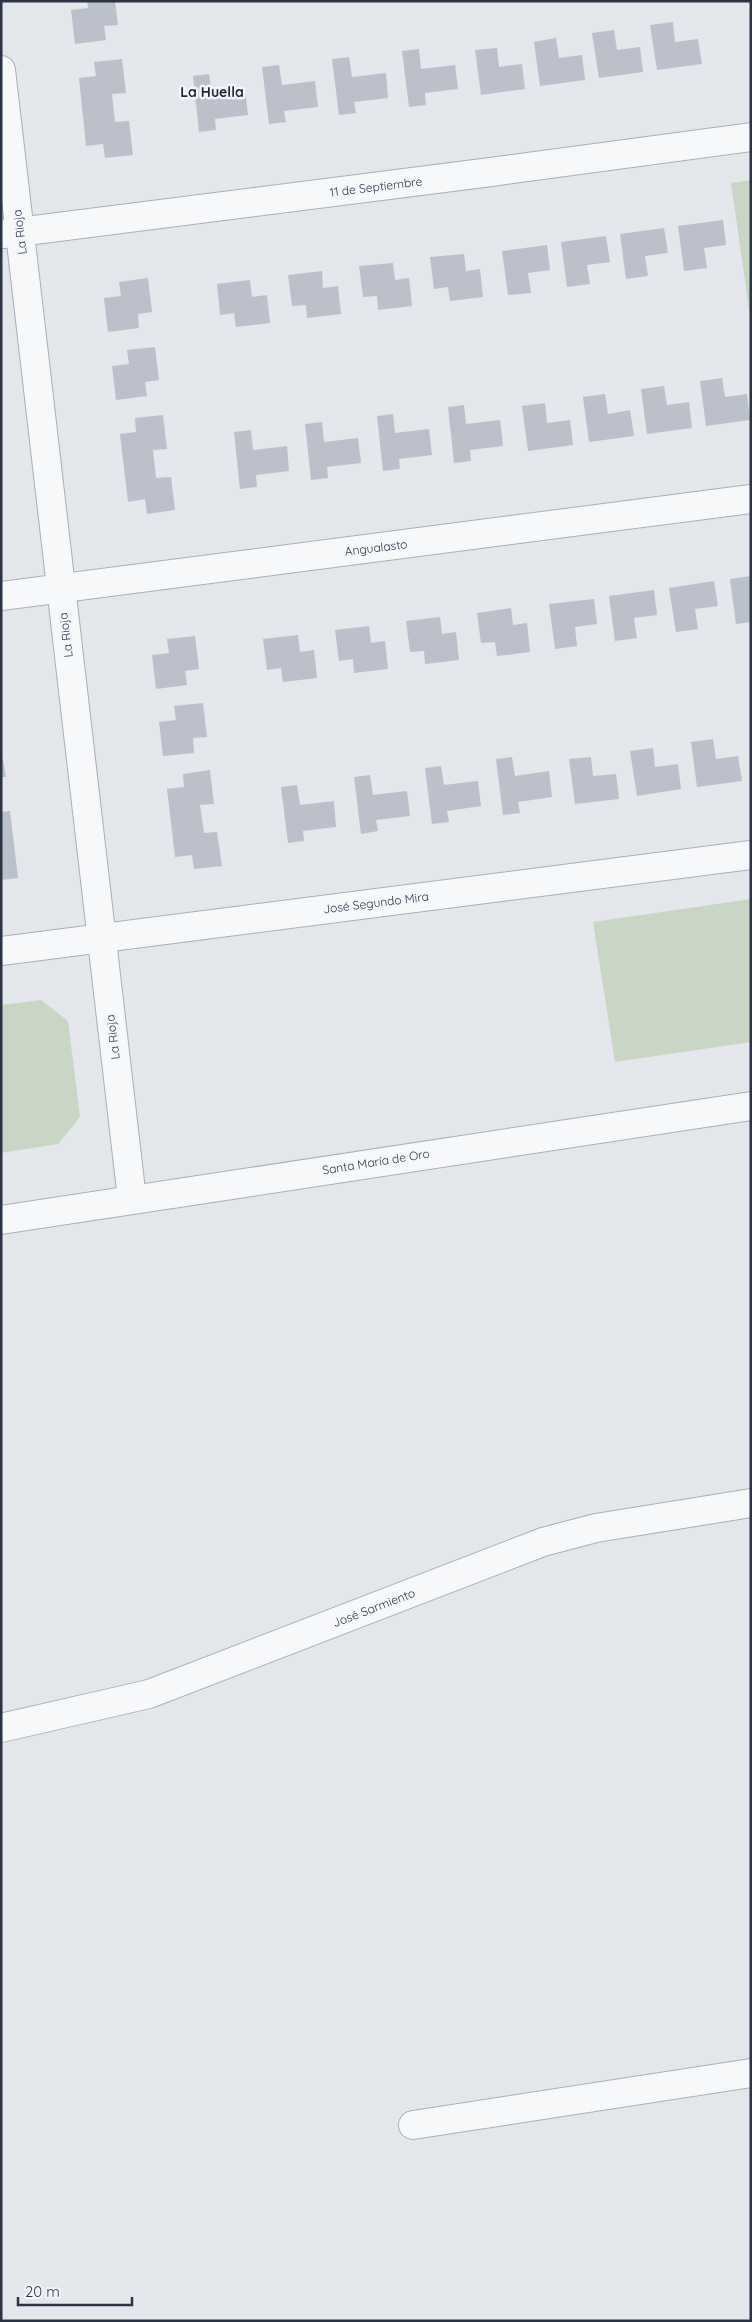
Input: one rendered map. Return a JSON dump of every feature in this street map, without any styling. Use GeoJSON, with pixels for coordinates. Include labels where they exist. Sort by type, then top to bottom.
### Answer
{"type":"FeatureCollection","features":[{"type":"Feature","properties":{"kind":"street","name":"La Rioja"},"geometry":{"type":"LineString","coordinates":[[1,70],[10,233],[61,589],[132,1199]]}},
{"type":"Feature","properties":{"kind":"street","name":"11 de Septiembre"},"geometry":{"type":"LineString","coordinates":[[10,233],[751,137]]}},
{"type":"Feature","properties":{"kind":"street","name":"Angualasto"},"geometry":{"type":"LineString","coordinates":[[1,596],[751,498]]}},
{"type":"Feature","properties":{"kind":"street","name":"José Segundo Mira"},"geometry":{"type":"LineString","coordinates":[[1,951],[751,855]]}},
{"type":"Feature","properties":{"kind":"street","name":"Santa María de Oro"},"geometry":{"type":"LineString","coordinates":[[1,1220],[751,1106]]}},
{"type":"Feature","properties":{"kind":"street","name":"José Sarmiento"},"geometry":{"type":"LineString","coordinates":[[1,1728],[149,1694],[543,1542],[596,1528],[751,1503]]}},
{"type":"Feature","properties":{"kind":"street"},"geometry":{"type":"LineString","coordinates":[[413,2125],[751,2073]]}},
{"type":"Feature","properties":{"kind":"green space"},"geometry":{"type":"Polygon","coordinates":[[[751,180],[751,323],[731,183],[751,180]]]}},
{"type":"Feature","properties":{"kind":"green space"},"geometry":{"type":"Polygon","coordinates":[[[751,899],[751,1042],[615,1062],[593,922],[751,899]]]}},
{"type":"Feature","properties":{"kind":"green space"},"geometry":{"type":"Polygon","coordinates":[[[41,1000],[68,1021],[80,1117],[58,1144],[1,1153],[1,1005],[41,1000]]]}},
{"type":"Feature","properties":{"kind":"building"},"geometry":{"type":"Polygon","coordinates":[[[87,1],[115,1],[118,25],[104,26],[106,40],[75,44],[71,10],[88,8],[87,1]]]}},
{"type":"Feature","properties":{"kind":"building"},"geometry":{"type":"Polygon","coordinates":[[[673,22],[675,42],[698,39],[702,64],[657,70],[650,25],[673,22]]]}},
{"type":"Feature","properties":{"kind":"building"},"geometry":{"type":"Polygon","coordinates":[[[614,30],[617,50],[640,47],[643,72],[599,78],[592,33],[614,30]]]}},
{"type":"Feature","properties":{"kind":"building"},"geometry":{"type":"Polygon","coordinates":[[[556,38],[559,58],[582,55],[585,80],[540,86],[534,42],[556,38]]]}},
{"type":"Feature","properties":{"kind":"building"},"geometry":{"type":"Polygon","coordinates":[[[497,48],[499,67],[522,64],[525,89],[481,95],[475,50],[497,48]]]}},
{"type":"Feature","properties":{"kind":"building"},"geometry":{"type":"Polygon","coordinates":[[[419,49],[421,69],[455,65],[458,89],[425,93],[426,105],[409,107],[402,51],[419,49]]]}},
{"type":"Feature","properties":{"kind":"building"},"geometry":{"type":"Polygon","coordinates":[[[349,57],[352,77],[386,73],[388,98],[354,102],[356,113],[339,115],[332,59],[349,57]]]}},
{"type":"Feature","properties":{"kind":"building"},"geometry":{"type":"Polygon","coordinates":[[[122,59],[126,93],[112,94],[115,122],[129,121],[133,155],[105,158],[103,144],[86,146],[79,78],[96,76],[94,62],[122,59]]]}},
{"type":"Feature","properties":{"kind":"building"},"geometry":{"type":"Polygon","coordinates":[[[279,65],[282,85],[315,81],[318,107],[284,111],[286,122],[269,124],[262,67],[279,65]]]}},
{"type":"Feature","properties":{"kind":"building"},"geometry":{"type":"Polygon","coordinates":[[[209,74],[212,94],[245,90],[248,115],[215,119],[216,130],[199,132],[193,76],[209,74]]]}},
{"type":"Feature","properties":{"kind":"building"},"geometry":{"type":"Polygon","coordinates":[[[723,220],[726,245],[704,248],[707,268],[684,271],[678,226],[723,220]]]}},
{"type":"Feature","properties":{"kind":"building"},"geometry":{"type":"Polygon","coordinates":[[[664,228],[668,253],[645,256],[648,276],[626,279],[620,234],[664,228]]]}},
{"type":"Feature","properties":{"kind":"building"},"geometry":{"type":"Polygon","coordinates":[[[606,236],[610,262],[587,265],[590,284],[567,287],[561,242],[606,236]]]}},
{"type":"Feature","properties":{"kind":"building"},"geometry":{"type":"Polygon","coordinates":[[[547,245],[550,270],[528,273],[531,293],[508,295],[502,251],[547,245]]]}},
{"type":"Feature","properties":{"kind":"building"},"geometry":{"type":"Polygon","coordinates":[[[464,254],[466,271],[480,269],[483,297],[450,301],[448,287],[434,289],[430,257],[464,254]]]}},
{"type":"Feature","properties":{"kind":"building"},"geometry":{"type":"Polygon","coordinates":[[[393,263],[395,280],[409,278],[412,306],[378,310],[377,296],[363,297],[359,266],[393,263]]]}},
{"type":"Feature","properties":{"kind":"building"},"geometry":{"type":"Polygon","coordinates":[[[322,271],[323,288],[338,286],[341,314],[307,318],[306,305],[292,306],[288,275],[322,271]]]}},
{"type":"Feature","properties":{"kind":"building"},"geometry":{"type":"Polygon","coordinates":[[[148,278],[152,312],[138,314],[139,328],[108,332],[104,298],[121,296],[119,282],[148,278]]]}},
{"type":"Feature","properties":{"kind":"building"},"geometry":{"type":"Polygon","coordinates":[[[250,280],[252,297],[267,295],[270,323],[236,327],[234,313],[220,315],[217,284],[250,280]]]}},
{"type":"Feature","properties":{"kind":"building"},"geometry":{"type":"Polygon","coordinates":[[[155,347],[159,380],[145,382],[147,396],[116,400],[112,366],[129,364],[127,350],[155,347]]]}},
{"type":"Feature","properties":{"kind":"building"},"geometry":{"type":"Polygon","coordinates":[[[722,378],[725,397],[747,394],[750,420],[706,426],[700,381],[722,378]]]}},
{"type":"Feature","properties":{"kind":"building"},"geometry":{"type":"Polygon","coordinates":[[[664,386],[667,405],[689,402],[692,428],[647,434],[641,389],[664,386]]]}},
{"type":"Feature","properties":{"kind":"building"},"geometry":{"type":"Polygon","coordinates":[[[605,394],[608,414],[630,410],[634,436],[589,442],[583,397],[605,394]]]}},
{"type":"Feature","properties":{"kind":"building"},"geometry":{"type":"Polygon","coordinates":[[[545,403],[547,423],[570,420],[573,445],[528,451],[522,406],[545,403]]]}},
{"type":"Feature","properties":{"kind":"building"},"geometry":{"type":"Polygon","coordinates":[[[464,405],[466,424],[500,420],[503,446],[470,450],[471,461],[454,463],[448,407],[464,405]]]}},
{"type":"Feature","properties":{"kind":"building"},"geometry":{"type":"Polygon","coordinates":[[[393,414],[395,433],[429,429],[432,455],[399,459],[400,469],[383,471],[377,416],[393,414]]]}},
{"type":"Feature","properties":{"kind":"building"},"geometry":{"type":"Polygon","coordinates":[[[163,415],[167,449],[153,450],[156,478],[171,477],[175,510],[147,514],[145,499],[128,502],[120,434],[136,432],[135,418],[163,415]]]}},
{"type":"Feature","properties":{"kind":"building"},"geometry":{"type":"Polygon","coordinates":[[[322,422],[324,442],[358,438],[361,463],[327,467],[328,478],[311,480],[305,424],[322,422]]]}},
{"type":"Feature","properties":{"kind":"building"},"geometry":{"type":"Polygon","coordinates":[[[251,430],[253,450],[287,446],[289,471],[256,475],[257,487],[240,489],[234,432],[251,430]]]}},
{"type":"Feature","properties":{"kind":"building"},"geometry":{"type":"Polygon","coordinates":[[[751,576],[751,622],[736,624],[730,579],[751,576]]]}},
{"type":"Feature","properties":{"kind":"building"},"geometry":{"type":"Polygon","coordinates":[[[714,581],[718,606],[695,609],[698,629],[676,632],[669,588],[714,581]]]}},
{"type":"Feature","properties":{"kind":"building"},"geometry":{"type":"Polygon","coordinates":[[[654,590],[657,615],[634,618],[637,638],[615,641],[609,596],[654,590]]]}},
{"type":"Feature","properties":{"kind":"building"},"geometry":{"type":"Polygon","coordinates":[[[594,599],[597,624],[575,627],[577,646],[555,649],[549,604],[594,599]]]}},
{"type":"Feature","properties":{"kind":"building"},"geometry":{"type":"Polygon","coordinates":[[[511,608],[513,625],[527,623],[530,652],[497,656],[495,642],[481,643],[477,613],[511,608]]]}},
{"type":"Feature","properties":{"kind":"building"},"geometry":{"type":"Polygon","coordinates":[[[440,617],[442,634],[456,632],[459,660],[425,664],[424,651],[410,652],[406,621],[440,617]]]}},
{"type":"Feature","properties":{"kind":"building"},"geometry":{"type":"Polygon","coordinates":[[[369,626],[371,643],[385,641],[388,669],[354,673],[353,659],[339,661],[335,630],[369,626]]]}},
{"type":"Feature","properties":{"kind":"building"},"geometry":{"type":"Polygon","coordinates":[[[298,635],[300,652],[314,650],[317,678],[283,682],[281,668],[267,670],[263,639],[298,635]]]}},
{"type":"Feature","properties":{"kind":"building"},"geometry":{"type":"Polygon","coordinates":[[[195,636],[199,669],[185,671],[187,685],[156,689],[152,655],[169,653],[167,639],[195,636]]]}},
{"type":"Feature","properties":{"kind":"building"},"geometry":{"type":"Polygon","coordinates":[[[203,703],[207,737],[193,738],[194,753],[163,756],[159,722],[176,720],[174,706],[203,703]]]}},
{"type":"Feature","properties":{"kind":"building"},"geometry":{"type":"Polygon","coordinates":[[[713,739],[716,759],[738,756],[742,781],[697,787],[691,742],[713,739]]]}},
{"type":"Feature","properties":{"kind":"building"},"geometry":{"type":"Polygon","coordinates":[[[653,748],[655,767],[678,764],[681,789],[637,796],[630,751],[653,748]]]}},
{"type":"Feature","properties":{"kind":"building"},"geometry":{"type":"Polygon","coordinates":[[[1,749],[6,777],[1,777],[1,749]]]}},
{"type":"Feature","properties":{"kind":"building"},"geometry":{"type":"Polygon","coordinates":[[[512,757],[515,776],[549,771],[552,797],[518,802],[520,813],[503,815],[496,759],[512,757]]]}},
{"type":"Feature","properties":{"kind":"building"},"geometry":{"type":"Polygon","coordinates":[[[591,757],[593,776],[616,774],[619,799],[575,804],[569,759],[591,757]]]}},
{"type":"Feature","properties":{"kind":"building"},"geometry":{"type":"Polygon","coordinates":[[[441,766],[444,785],[478,781],[481,806],[447,811],[449,822],[432,824],[425,768],[441,766]]]}},
{"type":"Feature","properties":{"kind":"building"},"geometry":{"type":"Polygon","coordinates":[[[210,770],[214,804],[200,805],[204,833],[217,832],[222,866],[194,869],[192,855],[175,857],[167,789],[184,787],[183,774],[210,770]]]}},
{"type":"Feature","properties":{"kind":"building"},"geometry":{"type":"Polygon","coordinates":[[[370,775],[373,795],[407,791],[410,816],[376,820],[378,831],[361,834],[354,777],[370,775]]]}},
{"type":"Feature","properties":{"kind":"building"},"geometry":{"type":"Polygon","coordinates":[[[297,785],[300,805],[334,801],[336,827],[303,831],[304,841],[288,843],[281,787],[297,785]]]}},
{"type":"Feature","properties":{"kind":"building"},"geometry":{"type":"Polygon","coordinates":[[[10,811],[18,878],[1,880],[1,812],[10,811]]]}},
{"type":"Feature","properties":{"kind":"district","name":"La Huella"},"geometry":{"type":"Point","coordinates":[212,92]}}]}
